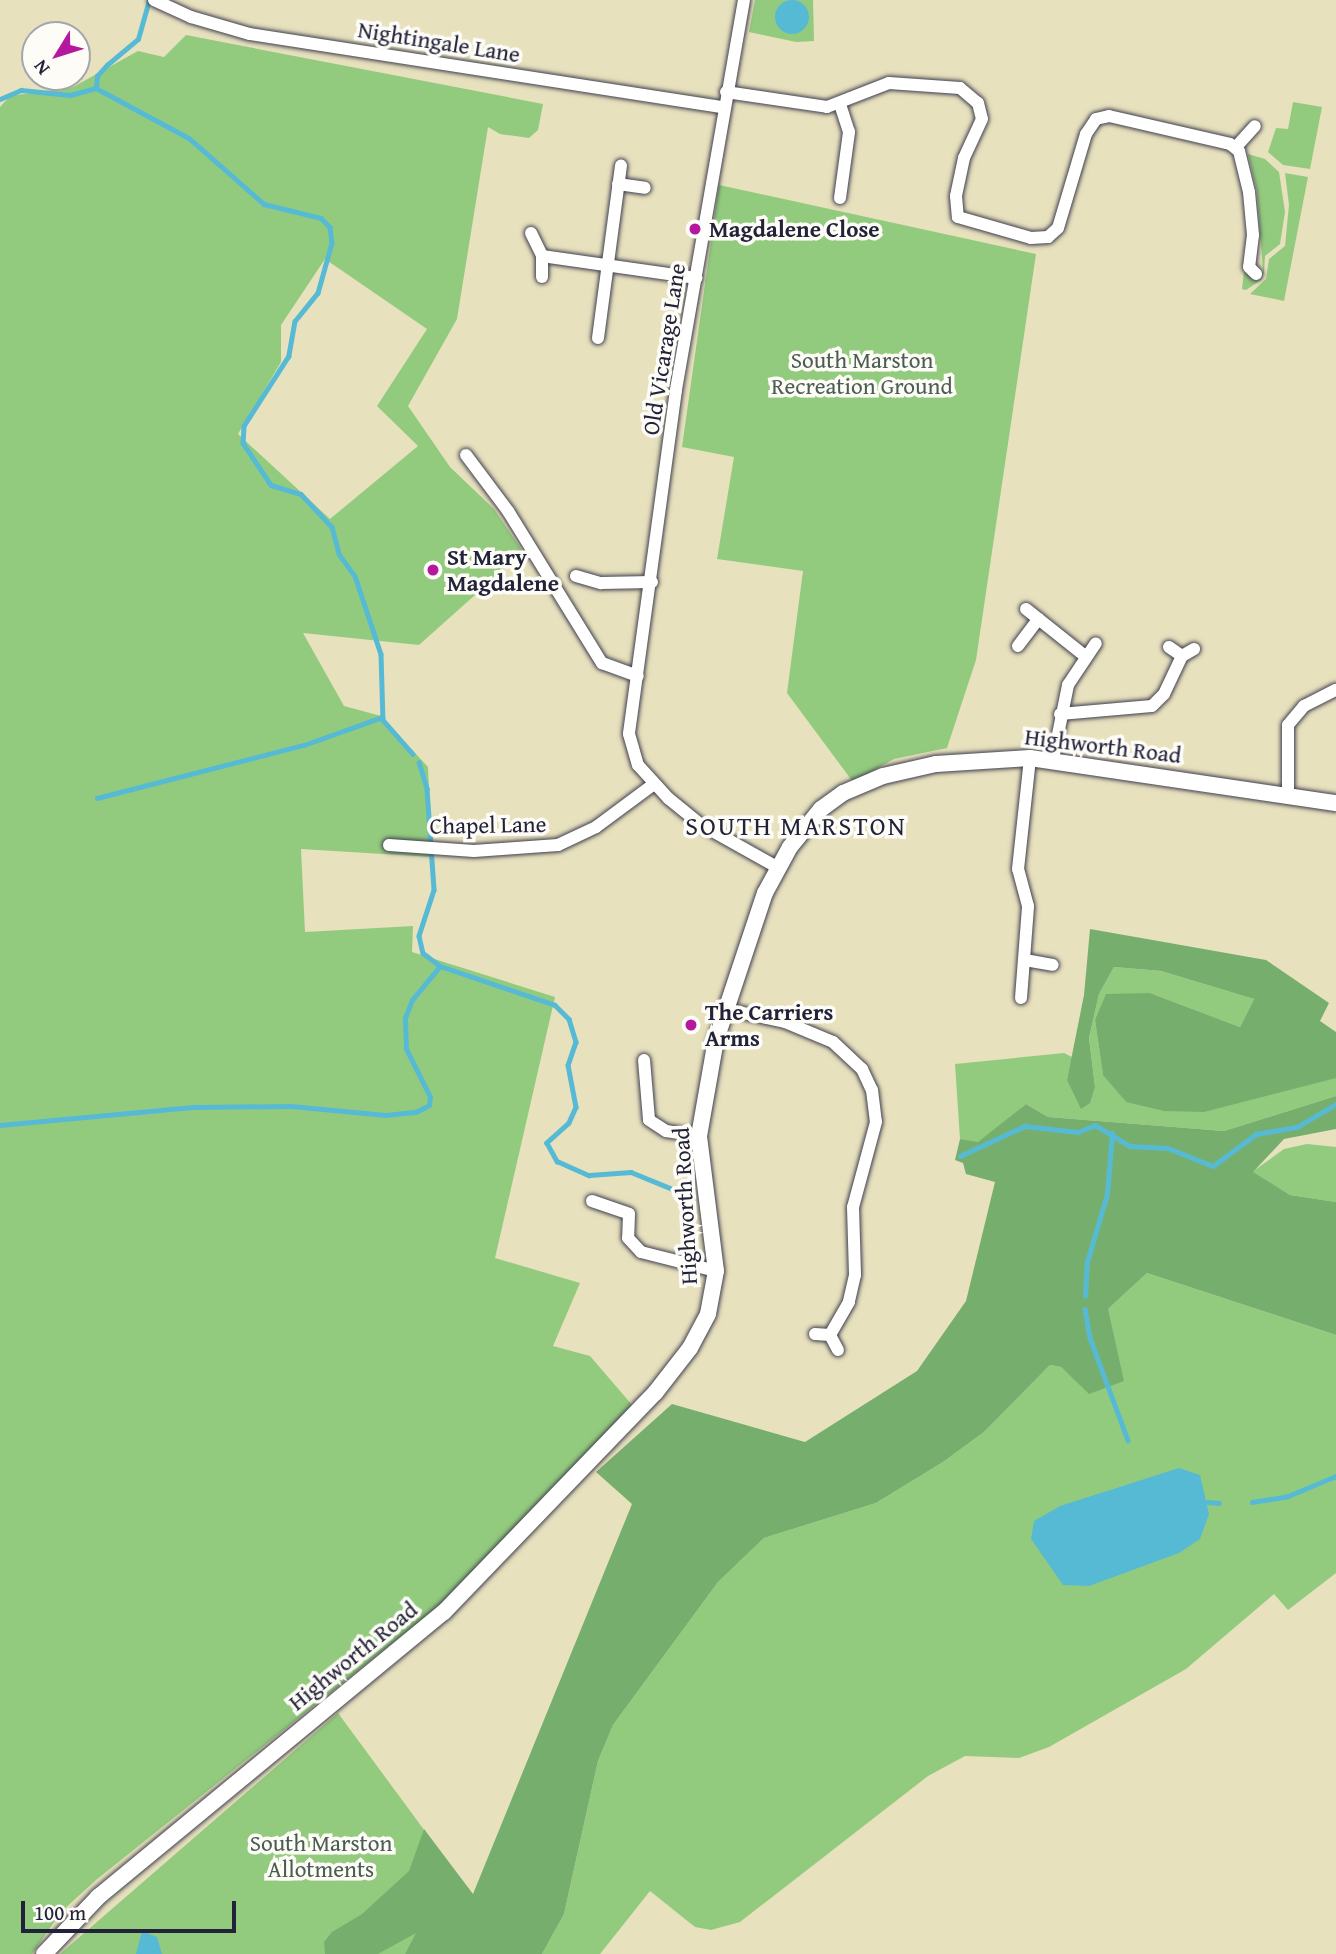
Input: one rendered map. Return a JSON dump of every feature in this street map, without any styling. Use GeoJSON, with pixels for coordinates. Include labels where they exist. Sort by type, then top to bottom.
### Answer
{"type":"FeatureCollection","features":[{"type":"Feature","properties":{"kind":"street","name":"Old Vicarage Lane"},"geometry":{"type":"LineString","coordinates":[[744,0],[723,107],[676,390],[629,741],[638,765],[654,784],[700,824],[777,867]]}},
{"type":"Feature","properties":{"kind":"street","name":"Nightingale Lane"},"geometry":{"type":"LineString","coordinates":[[157,1],[191,17],[250,34],[723,107]]}},
{"type":"Feature","properties":{"kind":"street"},"geometry":{"type":"LineString","coordinates":[[726,92],[814,106],[840,104],[866,89],[889,83],[940,84],[972,95],[982,119],[964,158],[956,212],[971,224],[1031,238],[1048,237],[1058,228],[1086,134],[1096,119],[1109,116],[1236,146]]}},
{"type":"Feature","properties":{"kind":"street"},"geometry":{"type":"LineString","coordinates":[[840,104],[849,132],[840,198]]}},
{"type":"Feature","properties":{"kind":"street"},"geometry":{"type":"LineString","coordinates":[[1236,146],[1255,126]]}},
{"type":"Feature","properties":{"kind":"street"},"geometry":{"type":"LineString","coordinates":[[1236,146],[1252,218],[1248,267],[1256,274]]}},
{"type":"Feature","properties":{"kind":"street"},"geometry":{"type":"LineString","coordinates":[[598,338],[621,166]]}},
{"type":"Feature","properties":{"kind":"street"},"geometry":{"type":"LineString","coordinates":[[618,184],[645,188]]}},
{"type":"Feature","properties":{"kind":"street"},"geometry":{"type":"LineString","coordinates":[[531,233],[542,256],[542,277]]}},
{"type":"Feature","properties":{"kind":"street"},"geometry":{"type":"LineString","coordinates":[[542,256],[696,278]]}},
{"type":"Feature","properties":{"kind":"street"},"geometry":{"type":"LineString","coordinates":[[466,455],[508,511],[602,663],[638,676]]}},
{"type":"Feature","properties":{"kind":"street"},"geometry":{"type":"LineString","coordinates":[[576,576],[601,583],[652,582]]}},
{"type":"Feature","properties":{"kind":"street"},"geometry":{"type":"LineString","coordinates":[[1026,609],[1085,656]]}},
{"type":"Feature","properties":{"kind":"street"},"geometry":{"type":"LineString","coordinates":[[1018,646],[1038,619]]}},
{"type":"Feature","properties":{"kind":"street"},"geometry":{"type":"LineString","coordinates":[[1053,759],[1060,714],[1073,674],[1096,643]]}},
{"type":"Feature","properties":{"kind":"street"},"geometry":{"type":"LineString","coordinates":[[1169,647],[1182,656]]}},
{"type":"Feature","properties":{"kind":"street"},"geometry":{"type":"LineString","coordinates":[[1060,714],[1152,706],[1164,694],[1182,656],[1194,649]]}},
{"type":"Feature","properties":{"kind":"street"},"geometry":{"type":"LineString","coordinates":[[1288,796],[1287,729],[1292,717],[1336,690]]}},
{"type":"Feature","properties":{"kind":"street"},"geometry":{"type":"LineString","coordinates":[[1021,998],[1028,906],[1018,869],[1030,758]]}},
{"type":"Feature","properties":{"kind":"street","name":"Highworth Road"},"geometry":{"type":"LineString","coordinates":[[44,1954],[90,1903],[427,1627],[667,1378],[703,1325],[716,1271],[699,1136],[705,1090],[725,1010],[777,867],[821,809],[868,781],[936,764],[1030,758],[1053,759],[1336,803]]}},
{"type":"Feature","properties":{"kind":"street","name":"Chapel Lane"},"geometry":{"type":"LineString","coordinates":[[389,845],[437,850],[558,845],[596,827],[654,784]]}},
{"type":"Feature","properties":{"kind":"street"},"geometry":{"type":"LineString","coordinates":[[1025,960],[1052,965]]}},
{"type":"Feature","properties":{"kind":"street"},"geometry":{"type":"LineString","coordinates":[[725,1010],[785,1022],[826,1038],[854,1059],[872,1090],[874,1134],[854,1195],[855,1275],[849,1302],[830,1335]]}},
{"type":"Feature","properties":{"kind":"street"},"geometry":{"type":"LineString","coordinates":[[643,1060],[649,1120],[666,1131],[699,1136]]}},
{"type":"Feature","properties":{"kind":"street"},"geometry":{"type":"LineString","coordinates":[[592,1201],[629,1214],[628,1238],[641,1252],[716,1271]]}},
{"type":"Feature","properties":{"kind":"street"},"geometry":{"type":"LineString","coordinates":[[815,1334],[830,1335]]}},
{"type":"Feature","properties":{"kind":"street"},"geometry":{"type":"LineString","coordinates":[[830,1335],[838,1350]]}},
{"type":"Feature","properties":{"kind":"green space"},"geometry":{"type":"Polygon","coordinates":[[[755,0],[813,0],[814,41],[796,42],[749,32],[755,0]]]}},
{"type":"Feature","properties":{"kind":"green space"},"geometry":{"type":"Polygon","coordinates":[[[186,35],[543,104],[538,130],[529,138],[500,134],[488,127],[457,319],[408,406],[450,467],[494,509],[523,552],[419,645],[303,633],[344,706],[381,716],[428,767],[432,857],[301,849],[305,932],[413,926],[412,952],[555,997],[495,1258],[580,1283],[553,1346],[590,1356],[633,1406],[455,1593],[96,1880],[61,1912],[32,1954],[0,1954],[0,107],[10,96],[45,91],[91,91],[91,77],[138,51],[164,57],[186,35]],[[325,259],[281,325],[281,362],[238,434],[330,519],[418,446],[377,406],[427,329],[325,259]]]}},
{"type":"Feature","properties":{"kind":"green space"},"geometry":{"type":"Polygon","coordinates":[[[1293,102],[1322,107],[1310,169],[1283,165],[1268,152],[1276,128],[1288,129],[1293,102]]]}},
{"type":"Feature","properties":{"kind":"green space"},"geometry":{"type":"Polygon","coordinates":[[[1248,154],[1265,159],[1279,172],[1285,212],[1280,244],[1265,256],[1264,272],[1261,280],[1246,290],[1242,289],[1244,272],[1254,280],[1263,271],[1257,191],[1248,154]]]}},
{"type":"Feature","properties":{"kind":"green space"},"geometry":{"type":"Polygon","coordinates":[[[1285,173],[1308,177],[1284,301],[1250,294],[1266,279],[1269,259],[1285,246],[1289,205],[1285,173]]]}},
{"type":"Feature","properties":{"kind":"green space","name":"South Marston Recreation Ground"},"geometry":{"type":"Polygon","coordinates":[[[719,185],[1036,254],[976,660],[947,748],[894,759],[853,782],[787,693],[803,571],[717,559],[734,457],[682,447],[719,185]]]}},
{"type":"Feature","properties":{"kind":"green space"},"geometry":{"type":"Polygon","coordinates":[[[1090,929],[1266,960],[1329,1003],[1320,1021],[1336,1032],[1336,1078],[1204,1112],[1164,1111],[1126,1102],[1103,1075],[1095,1020],[1106,994],[1150,993],[1240,1027],[1254,999],[1161,971],[1114,967],[1099,994],[1089,1038],[1095,1087],[1090,1103],[1081,1109],[1067,1080],[1084,995],[1090,929]]]}},
{"type":"Feature","properties":{"kind":"green space"},"geometry":{"type":"Polygon","coordinates":[[[1114,967],[1161,971],[1254,999],[1240,1027],[1150,993],[1095,1020],[1103,1074],[1126,1102],[1332,1078],[1336,1078],[1336,1096],[1224,1131],[1048,1117],[1026,1104],[978,1143],[960,1139],[955,1064],[1064,1053],[1072,1057],[1067,1080],[1095,1087],[1089,1038],[1099,994],[1114,967]]]}},
{"type":"Feature","properties":{"kind":"green space"},"geometry":{"type":"Polygon","coordinates":[[[1336,1096],[1336,1129],[1284,1139],[1253,1172],[1290,1195],[1336,1202],[1336,1335],[1147,1273],[1108,1309],[1124,1381],[1089,1394],[1061,1367],[1050,1365],[984,1432],[943,1462],[876,1503],[764,1538],[718,1582],[613,1725],[598,1761],[564,1914],[542,1954],[405,1954],[416,1933],[378,1954],[325,1954],[324,1942],[332,1932],[362,1914],[409,1871],[424,1829],[473,1894],[632,1504],[596,1472],[672,1404],[805,1442],[917,1371],[966,1301],[995,1182],[966,1174],[963,1163],[955,1160],[960,1139],[978,1142],[1026,1104],[1048,1117],[1224,1131],[1336,1096]]]}},
{"type":"Feature","properties":{"kind":"green space"},"geometry":{"type":"Polygon","coordinates":[[[1307,1144],[1336,1147],[1336,1202],[1290,1195],[1252,1172],[1284,1149],[1307,1144]]]}},
{"type":"Feature","properties":{"kind":"green space"},"geometry":{"type":"Polygon","coordinates":[[[1147,1273],[1336,1335],[1336,1573],[1288,1610],[1274,1594],[1186,1669],[1049,1747],[1019,1758],[965,1756],[928,1776],[740,1922],[711,1930],[695,1927],[650,1891],[600,1954],[542,1954],[564,1914],[598,1761],[613,1725],[718,1582],[764,1538],[876,1503],[943,1462],[984,1432],[1050,1365],[1061,1367],[1089,1393],[1108,1309],[1147,1273]]]}},
{"type":"Feature","properties":{"kind":"green space","name":"South Marston Allotments"},"geometry":{"type":"Polygon","coordinates":[[[338,1713],[472,1895],[418,1933],[405,1954],[60,1954],[338,1713]]]}},
{"type":"Feature","properties":{"kind":"water"},"geometry":{"type":"Polygon","coordinates":[[[792,0],[804,5],[809,17],[804,29],[792,34],[780,29],[775,17],[780,5],[792,0]]]}},
{"type":"Feature","properties":{"kind":"water"},"geometry":{"type":"Polygon","coordinates":[[[1179,1468],[1200,1475],[1209,1514],[1200,1539],[1179,1553],[1089,1586],[1063,1585],[1031,1539],[1034,1521],[1060,1506],[1179,1468]]]}},
{"type":"Feature","properties":{"kind":"water"},"geometry":{"type":"Polygon","coordinates":[[[142,1931],[157,1937],[162,1954],[136,1954],[142,1931]]]}},
{"type":"Feature","properties":{"kind":"waterway"},"geometry":{"type":"LineString","coordinates":[[96,88],[97,76],[138,39],[149,0]]}},
{"type":"Feature","properties":{"kind":"waterway"},"geometry":{"type":"LineString","coordinates":[[96,88],[189,138],[264,204],[321,218],[330,227],[332,243],[318,293],[295,321],[289,356],[244,426],[243,443],[271,485],[301,494],[332,527],[339,554],[355,576],[381,654],[383,720],[413,754]]}},
{"type":"Feature","properties":{"kind":"waterway"},"geometry":{"type":"LineString","coordinates":[[0,99],[21,90],[70,95],[96,88]]}},
{"type":"Feature","properties":{"kind":"waterway"},"geometry":{"type":"LineString","coordinates":[[97,798],[304,745],[382,717]]}},
{"type":"Feature","properties":{"kind":"waterway"},"geometry":{"type":"LineString","coordinates":[[419,762],[427,789],[434,890],[419,936],[423,953],[440,966],[555,1005],[569,1019],[576,1042],[568,1065],[576,1107],[569,1123],[547,1143],[557,1161],[589,1175],[631,1172],[685,1194]]}},
{"type":"Feature","properties":{"kind":"waterway"},"geometry":{"type":"LineString","coordinates":[[0,1125],[195,1107],[291,1106],[386,1115],[416,1112],[429,1105],[430,1097],[406,1049],[405,1018],[412,1000],[440,966]]}},
{"type":"Feature","properties":{"kind":"waterway"},"geometry":{"type":"LineString","coordinates":[[960,1156],[1025,1126],[1078,1132],[1095,1125],[1130,1146],[1168,1148],[1213,1166],[1256,1134],[1297,1127],[1336,1104]]}},
{"type":"Feature","properties":{"kind":"waterway"},"geometry":{"type":"LineString","coordinates":[[1085,1296],[1087,1262],[1107,1194],[1112,1133]]}},
{"type":"Feature","properties":{"kind":"waterway"},"geometry":{"type":"LineString","coordinates":[[1085,1309],[1090,1338],[1128,1440]]}},
{"type":"Feature","properties":{"kind":"waterway"},"geometry":{"type":"LineString","coordinates":[[1252,1502],[1288,1496],[1336,1476]]}},
{"type":"Feature","properties":{"kind":"waterway"},"geometry":{"type":"LineString","coordinates":[[1207,1502],[1219,1503]]}},
{"type":"Feature","properties":{"kind":"place","name":"Magdalene Close"},"geometry":{"type":"Point","coordinates":[695,229]}},
{"type":"Feature","properties":{"kind":"place","name":"St Mary Magdalene"},"geometry":{"type":"Point","coordinates":[433,570]}},
{"type":"Feature","properties":{"kind":"place","name":"The Carriers Arms"},"geometry":{"type":"Point","coordinates":[691,1025]}},
{"type":"Feature","properties":{"kind":"district","name":"SOUTH MARSTON"},"geometry":{"type":"Point","coordinates":[796,826]}}]}
